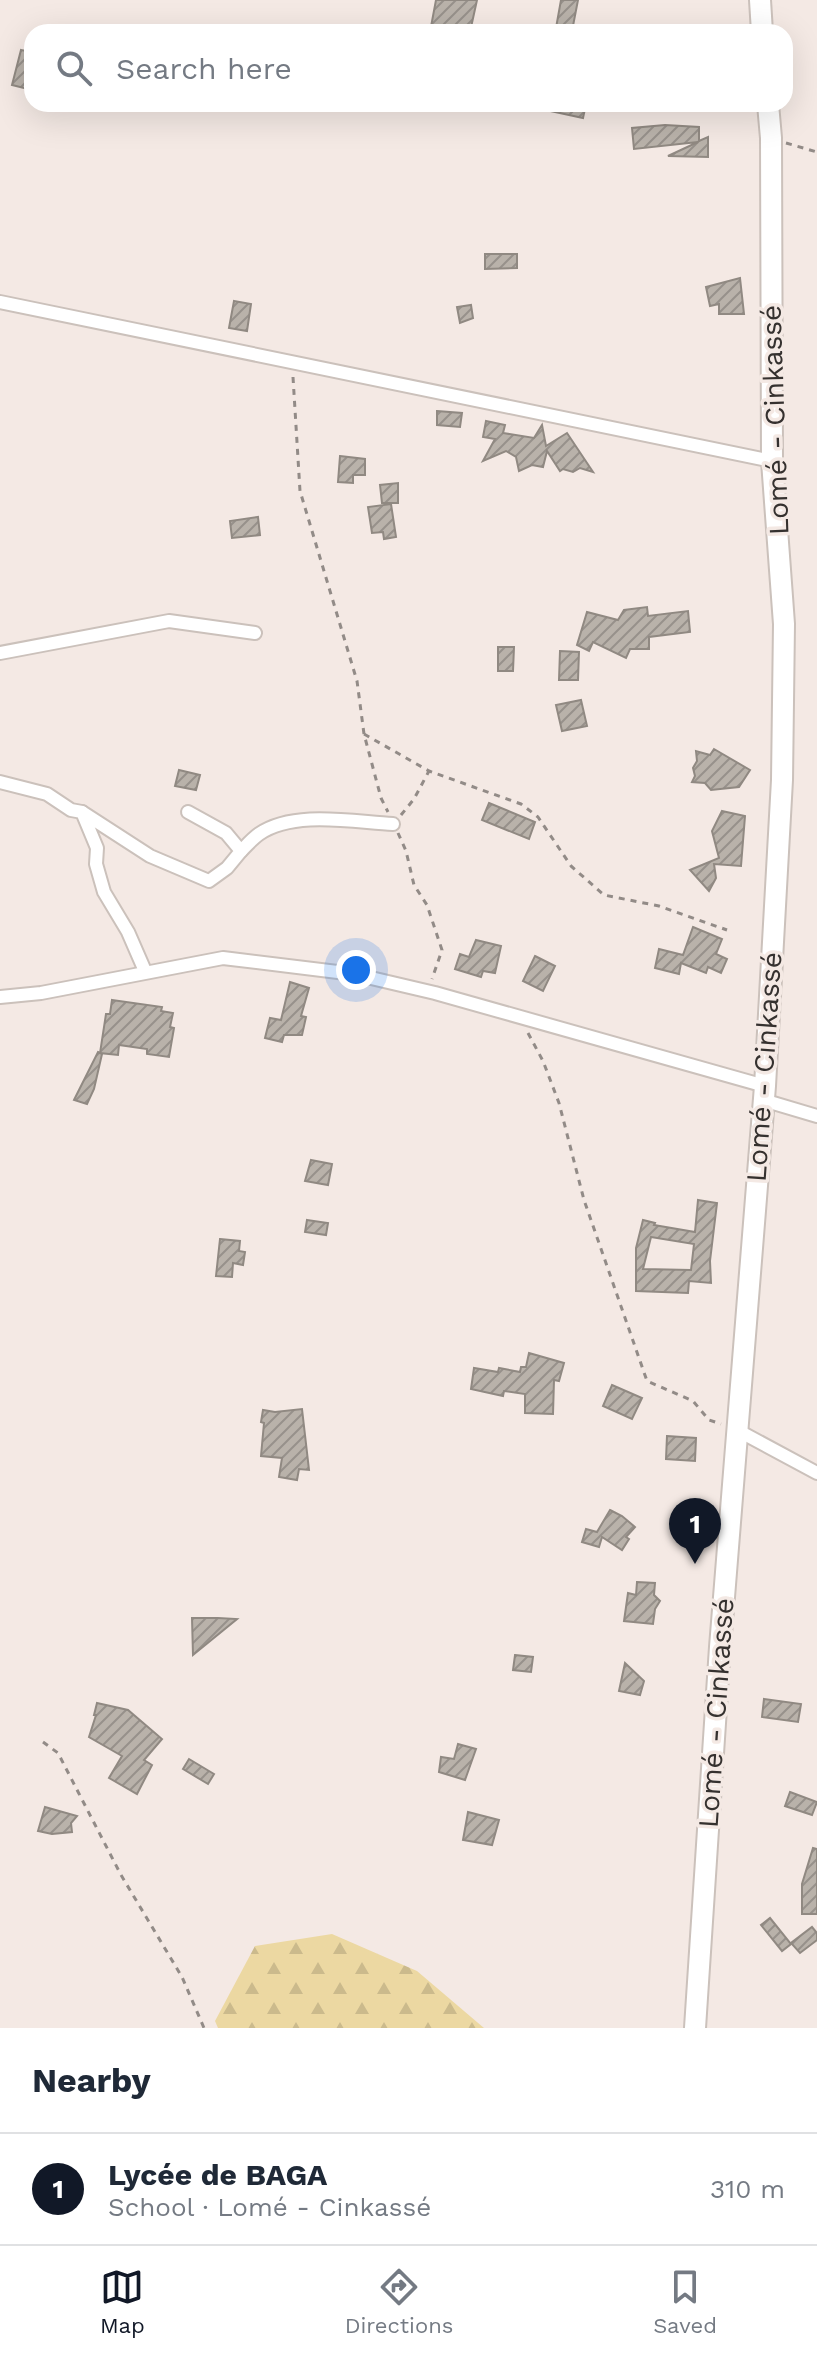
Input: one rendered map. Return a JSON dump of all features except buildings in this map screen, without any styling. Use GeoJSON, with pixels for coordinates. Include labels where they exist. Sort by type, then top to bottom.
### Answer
{"type":"FeatureCollection","features":[{"type":"Feature","properties":{"kind":"highway"},"geometry":{"type":"LineString","coordinates":[[760,0],[762,24]]}},
{"type":"Feature","properties":{"kind":"highway","name":"Lomé - Cinkassé"},"geometry":{"type":"LineString","coordinates":[[695,2028],[764,1093],[782,780],[784,624],[772,461],[769,112]]}},
{"type":"Feature","properties":{"kind":"street"},"geometry":{"type":"LineString","coordinates":[[0,302],[772,461]]}},
{"type":"Feature","properties":{"kind":"street"},"geometry":{"type":"LineString","coordinates":[[0,653],[169,621],[255,633]]}},
{"type":"Feature","properties":{"kind":"street"},"geometry":{"type":"LineString","coordinates":[[0,782],[47,794],[71,810],[82,812],[150,856],[209,881],[227,868],[259,834],[279,825],[323,818],[393,824]]}},
{"type":"Feature","properties":{"kind":"street"},"geometry":{"type":"LineString","coordinates":[[82,812],[97,848],[96,864],[104,892],[128,932],[145,971]]}},
{"type":"Feature","properties":{"kind":"street"},"geometry":{"type":"LineString","coordinates":[[188,812],[226,833],[241,851]]}},
{"type":"Feature","properties":{"kind":"street"},"geometry":{"type":"LineString","coordinates":[[0,997],[41,993],[223,958],[354,974],[519,1015],[764,1093],[817,1116]]}},
{"type":"Feature","properties":{"kind":"street"},"geometry":{"type":"LineString","coordinates":[[737,1430],[817,1473]]}},
{"type":"Feature","properties":{"kind":"path"},"geometry":{"type":"LineString","coordinates":[[771,138],[817,152]]}},
{"type":"Feature","properties":{"kind":"path"},"geometry":{"type":"LineString","coordinates":[[293,361],[300,491],[357,681],[364,734],[381,798],[406,851],[414,885],[427,905],[442,950],[431,977],[435,993]]}},
{"type":"Feature","properties":{"kind":"path"},"geometry":{"type":"LineString","coordinates":[[364,734],[429,771],[521,804],[538,817],[571,866],[604,895],[659,906],[727,930]]}},
{"type":"Feature","properties":{"kind":"path"},"geometry":{"type":"LineString","coordinates":[[393,824],[414,799],[429,771]]}},
{"type":"Feature","properties":{"kind":"path"},"geometry":{"type":"LineString","coordinates":[[519,1015],[543,1061],[559,1103],[584,1200],[647,1381],[693,1401],[709,1420],[737,1430]]}},
{"type":"Feature","properties":{"kind":"path"},"geometry":{"type":"LineString","coordinates":[[43,1742],[58,1753],[121,1875],[182,1977],[204,2028]]}},
{"type":"Feature","properties":{"kind":"green space"},"geometry":{"type":"Polygon","coordinates":[[[332,1934],[417,1971],[484,2028],[218,2028],[215,2021],[255,1946],[332,1934]]]}},
{"type":"Feature","properties":{"kind":"place","name":"Lycée de BAGA"},"geometry":{"type":"Point","coordinates":[695,1564]}}]}
